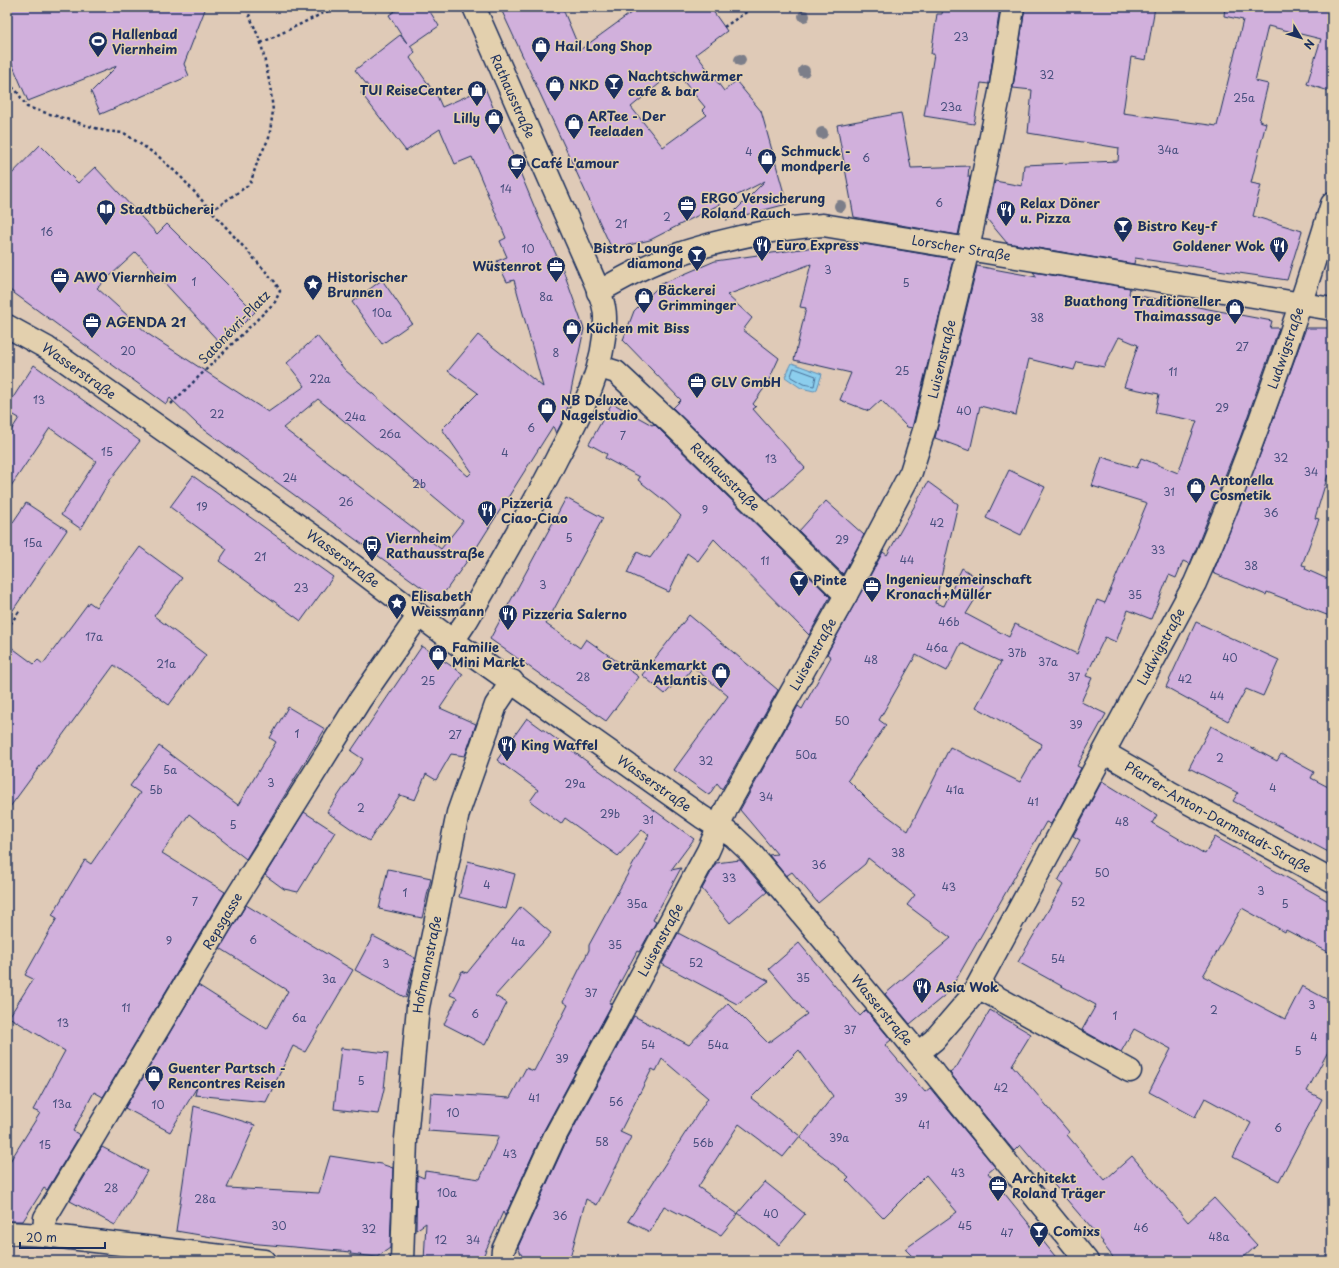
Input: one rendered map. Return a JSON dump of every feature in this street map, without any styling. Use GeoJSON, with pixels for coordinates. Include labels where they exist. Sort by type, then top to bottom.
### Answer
{"type":"FeatureCollection","features":[{"type":"Feature","properties":{"kind":"street","name":"Rathausstraße"},"geometry":{"type":"LineString","coordinates":[[453,640],[467,620],[546,480],[586,403],[600,367],[605,317],[598,292],[474,7]]}},
{"type":"Feature","properties":{"kind":"street","name":"Luisenstraße"},"geometry":{"type":"LineString","coordinates":[[502,1261],[503,1250],[554,1138],[705,858],[728,805],[846,595],[911,472],[926,424],[968,249],[1000,92],[1013,7]]}},
{"type":"Feature","properties":{"kind":"street","name":"Ludwigstraße"},"geometry":{"type":"LineString","coordinates":[[918,1052],[934,1040],[978,987],[1196,583],[1219,528],[1301,305],[1332,204]]}},
{"type":"Feature","properties":{"kind":"street","name":"Lorscher Straße"},"geometry":{"type":"LineString","coordinates":[[598,292],[665,259],[713,244],[799,227],[823,225],[1332,309]]}},
{"type":"Feature","properties":{"kind":"street","name":"Wasserstraße"},"geometry":{"type":"LineString","coordinates":[[7,326],[47,348],[330,548],[453,640],[718,827],[733,836],[751,853],[918,1052],[1087,1261]]}},
{"type":"Feature","properties":{"kind":"street","name":"Rathausstraße"},"geometry":{"type":"LineString","coordinates":[[600,367],[616,372],[846,595]]}},
{"type":"Feature","properties":{"kind":"street","name":"Repsgasse"},"geometry":{"type":"LineString","coordinates":[[44,1235],[45,1218],[232,903],[360,700],[419,615]]}},
{"type":"Feature","properties":{"kind":"street","name":"Hofmannstraße"},"geometry":{"type":"LineString","coordinates":[[402,1261],[406,1139],[418,1007],[458,813],[496,705],[512,681]]}},
{"type":"Feature","properties":{"kind":"street","name":"Pfarrer-Anton-Darmstadt-Straße"},"geometry":{"type":"LineString","coordinates":[[1105,753],[1152,780],[1169,792],[1332,881]]}},
{"type":"Feature","properties":{"kind":"street"},"geometry":{"type":"LineString","coordinates":[[978,987],[1130,1071]]}},
{"type":"Feature","properties":{"kind":"street"},"geometry":{"type":"LineString","coordinates":[[7,1233],[44,1235],[264,1261]]}},
{"type":"Feature","properties":{"kind":"path"},"geometry":{"type":"LineString","coordinates":[[211,211],[250,184],[258,160],[269,138],[273,111],[261,43],[246,7]]}},
{"type":"Feature","properties":{"kind":"path"},"geometry":{"type":"LineString","coordinates":[[261,43],[336,7]]}},
{"type":"Feature","properties":{"kind":"path"},"geometry":{"type":"LineString","coordinates":[[724,27],[754,7]]}},
{"type":"Feature","properties":{"kind":"path","name":"Satonévri-Platz"},"geometry":{"type":"LineString","coordinates":[[7,84],[16,90],[27,107],[105,131],[124,133],[158,156],[181,177],[275,282],[280,291],[275,302],[169,406],[156,426]]}},
{"type":"Feature","properties":{"kind":"path"},"geometry":{"type":"LineString","coordinates":[[7,630],[20,610]]}},
{"type":"Feature","properties":{"kind":"water"},"geometry":{"type":"Polygon","coordinates":[[[792,363],[822,374],[817,389],[814,391],[801,388],[785,377],[792,363]]]}},
{"type":"Feature","properties":{"kind":"building","name":"Hallenbad Viernheim"},"geometry":{"type":"Polygon","coordinates":[[[7,7],[206,7],[184,64],[189,76],[101,114],[91,92],[117,66],[28,101],[7,52],[7,7]]]}},
{"type":"Feature","properties":{"kind":"building"},"geometry":{"type":"Polygon","coordinates":[[[401,7],[427,7],[439,26],[410,46],[415,52],[410,58],[438,98],[442,107],[485,88],[539,218],[562,267],[584,329],[566,414],[556,434],[553,426],[475,550],[439,600],[198,425],[170,398],[166,404],[7,288],[7,179],[40,145],[78,183],[95,167],[157,234],[167,224],[255,312],[222,345],[136,252],[97,288],[148,334],[268,412],[305,386],[287,363],[317,336],[345,370],[468,476],[472,472],[442,429],[478,393],[448,371],[478,335],[543,387],[514,280],[507,282],[497,261],[507,257],[500,241],[506,238],[472,157],[455,164],[440,129],[406,151],[361,93],[368,86],[355,70],[400,35],[407,43],[389,15],[401,7]],[[318,399],[283,428],[441,549],[463,521],[318,399]]]}},
{"type":"Feature","properties":{"kind":"building"},"geometry":{"type":"Polygon","coordinates":[[[500,7],[562,7],[580,50],[639,7],[710,7],[727,31],[696,54],[724,91],[736,81],[761,111],[787,204],[726,220],[765,181],[650,240],[612,249],[500,7]],[[675,71],[631,107],[663,147],[707,115],[702,110],[705,107],[675,71]]]}},
{"type":"Feature","properties":{"kind":"building"},"geometry":{"type":"Polygon","coordinates":[[[943,7],[1000,7],[989,84],[981,83],[974,124],[924,116],[934,54],[931,54],[937,14],[942,14],[943,7]]]}},
{"type":"Feature","properties":{"kind":"building"},"geometry":{"type":"Polygon","coordinates":[[[1025,7],[1155,7],[1146,60],[1131,57],[1123,113],[1217,126],[1243,20],[1224,16],[1225,7],[1332,7],[1332,92],[1307,84],[1321,39],[1268,26],[1255,81],[1268,84],[1259,121],[1266,123],[1251,183],[1261,185],[1253,216],[1302,231],[1287,280],[1135,258],[1134,264],[1007,243],[987,219],[995,181],[1022,186],[1024,165],[1118,161],[1119,148],[1028,133],[1032,90],[1013,88],[1025,7]]]}},
{"type":"Feature","properties":{"kind":"building"},"geometry":{"type":"Polygon","coordinates":[[[901,113],[911,168],[969,166],[968,177],[970,177],[958,235],[854,217],[837,125],[901,113]]]}},
{"type":"Feature","properties":{"kind":"building"},"geometry":{"type":"Polygon","coordinates":[[[851,242],[953,259],[912,428],[907,427],[881,400],[869,411],[840,400],[851,373],[794,360],[806,308],[800,307],[811,264],[727,295],[752,318],[743,330],[779,358],[767,384],[753,404],[756,407],[753,409],[805,468],[768,501],[673,408],[681,400],[623,340],[634,311],[661,284],[715,261],[851,242]]]}},
{"type":"Feature","properties":{"kind":"building"},"geometry":{"type":"Polygon","coordinates":[[[977,266],[1037,277],[1033,272],[1130,288],[1129,294],[1272,321],[1270,328],[1279,328],[1240,438],[1190,564],[1183,561],[1176,578],[1169,575],[1151,619],[1128,610],[1116,642],[1105,637],[1086,676],[1092,678],[1081,702],[1106,714],[1077,766],[1081,768],[1051,824],[1046,822],[954,983],[956,986],[910,1024],[885,994],[951,938],[907,905],[915,895],[868,858],[865,864],[818,903],[792,872],[786,876],[769,855],[777,854],[740,810],[798,706],[802,709],[831,657],[827,654],[883,552],[887,555],[928,482],[958,504],[935,603],[944,606],[962,568],[985,583],[966,614],[1009,637],[1015,624],[1077,654],[1097,600],[1105,603],[1147,503],[1092,486],[1102,457],[1137,468],[1141,458],[1178,473],[1197,421],[1155,413],[1159,394],[1124,387],[1138,345],[1119,337],[1104,367],[1077,362],[1074,370],[1029,359],[1016,415],[980,406],[970,451],[935,438],[977,266]],[[961,643],[947,671],[916,655],[879,720],[886,725],[848,780],[873,805],[908,831],[950,747],[1020,782],[1042,744],[976,707],[1001,662],[961,643]]]}},
{"type":"Feature","properties":{"kind":"building"},"geometry":{"type":"Polygon","coordinates":[[[382,280],[412,323],[382,344],[352,302],[382,280]]]}},
{"type":"Feature","properties":{"kind":"building"},"geometry":{"type":"Polygon","coordinates":[[[1306,328],[1332,328],[1332,477],[1328,475],[1315,518],[1319,519],[1302,565],[1306,566],[1305,569],[1332,581],[1332,617],[1267,592],[1266,595],[1213,573],[1263,447],[1306,328]]]}},
{"type":"Feature","properties":{"kind":"building"},"geometry":{"type":"Polygon","coordinates":[[[34,365],[140,441],[110,480],[81,529],[61,515],[96,461],[50,428],[7,492],[7,437],[19,418],[7,411],[7,407],[34,365]]]}},
{"type":"Feature","properties":{"kind":"building"},"geometry":{"type":"Polygon","coordinates":[[[612,403],[652,425],[654,424],[830,597],[809,635],[714,539],[698,561],[687,553],[669,592],[627,573],[637,552],[650,558],[681,516],[638,480],[640,477],[605,458],[607,454],[589,444],[612,403]]]}},
{"type":"Feature","properties":{"kind":"building"},"geometry":{"type":"Polygon","coordinates":[[[1009,470],[1045,487],[1021,535],[986,518],[1009,470]]]}},
{"type":"Feature","properties":{"kind":"building"},"geometry":{"type":"Polygon","coordinates":[[[193,476],[333,577],[301,621],[219,561],[227,549],[170,507],[193,476]]]}},
{"type":"Feature","properties":{"kind":"building"},"geometry":{"type":"Polygon","coordinates":[[[566,498],[603,518],[546,624],[580,648],[586,639],[639,677],[606,721],[490,639],[566,498]]]}},
{"type":"Feature","properties":{"kind":"building"},"geometry":{"type":"Polygon","coordinates":[[[826,501],[864,535],[843,574],[799,531],[826,501]]]}},
{"type":"Feature","properties":{"kind":"building"},"geometry":{"type":"Polygon","coordinates":[[[26,503],[67,530],[7,619],[7,531],[26,503]]]}},
{"type":"Feature","properties":{"kind":"building"},"geometry":{"type":"Polygon","coordinates":[[[140,547],[182,578],[154,616],[206,655],[169,705],[114,665],[7,811],[7,644],[34,664],[38,660],[43,664],[89,602],[96,607],[140,547]]]}},
{"type":"Feature","properties":{"kind":"building"},"geometry":{"type":"Polygon","coordinates":[[[689,615],[778,690],[722,789],[717,783],[709,795],[674,770],[728,696],[693,667],[682,681],[679,679],[665,694],[642,675],[689,615]]]}},
{"type":"Feature","properties":{"kind":"building"},"geometry":{"type":"Polygon","coordinates":[[[1196,622],[1279,660],[1263,696],[1246,689],[1228,721],[1166,687],[1196,622]]]}},
{"type":"Feature","properties":{"kind":"building"},"geometry":{"type":"Polygon","coordinates":[[[422,646],[463,674],[440,708],[476,724],[465,756],[451,754],[436,780],[426,774],[415,800],[400,795],[369,841],[327,812],[363,759],[351,751],[422,646]]]}},
{"type":"Feature","properties":{"kind":"building"},"geometry":{"type":"Polygon","coordinates":[[[288,707],[325,729],[246,859],[189,814],[162,853],[225,892],[103,1097],[94,1092],[73,1131],[80,1135],[47,1190],[44,1188],[23,1221],[7,1221],[7,1166],[40,1113],[33,1110],[65,1051],[9,1017],[33,979],[25,975],[57,918],[52,915],[85,860],[91,864],[140,793],[130,786],[159,746],[238,805],[276,742],[270,738],[288,707]]]}},
{"type":"Feature","properties":{"kind":"building"},"geometry":{"type":"Polygon","coordinates":[[[527,718],[694,839],[671,870],[681,868],[653,920],[656,922],[639,952],[637,951],[609,1003],[612,1004],[543,1132],[505,1216],[503,1212],[481,1261],[424,1261],[426,1223],[416,1230],[417,1175],[424,1178],[425,1171],[480,1179],[499,1136],[428,1131],[431,1093],[510,1098],[526,1068],[534,1071],[568,1005],[563,1002],[589,950],[589,945],[649,835],[642,830],[618,856],[565,818],[561,824],[530,801],[538,790],[497,760],[527,718]]]}},
{"type":"Feature","properties":{"kind":"building"},"geometry":{"type":"Polygon","coordinates":[[[1211,726],[1277,761],[1281,754],[1314,772],[1311,778],[1332,789],[1332,854],[1233,801],[1238,793],[1189,768],[1211,726]]]}},
{"type":"Feature","properties":{"kind":"building"},"geometry":{"type":"Polygon","coordinates":[[[1102,781],[1157,815],[1152,823],[1205,854],[1215,837],[1332,903],[1332,954],[1286,930],[1285,932],[1242,908],[1203,976],[1285,1019],[1302,986],[1332,1002],[1332,1044],[1307,1091],[1322,1099],[1279,1181],[1233,1157],[1251,1123],[1205,1098],[1195,1117],[1149,1092],[1171,1049],[1134,1029],[1121,1052],[1082,1030],[1096,1005],[1018,962],[1063,885],[1058,881],[1080,840],[1073,836],[1102,781]]]}},
{"type":"Feature","properties":{"kind":"building"},"geometry":{"type":"Polygon","coordinates":[[[304,812],[335,832],[298,892],[284,889],[265,875],[304,812]]]}},
{"type":"Feature","properties":{"kind":"building"},"geometry":{"type":"Polygon","coordinates":[[[740,860],[767,892],[730,923],[702,889],[716,863],[740,860]]]}},
{"type":"Feature","properties":{"kind":"building"},"geometry":{"type":"Polygon","coordinates":[[[468,861],[515,874],[506,909],[459,897],[468,861]]]}},
{"type":"Feature","properties":{"kind":"building"},"geometry":{"type":"Polygon","coordinates":[[[388,869],[431,878],[422,918],[379,909],[388,869]]]}},
{"type":"Feature","properties":{"kind":"building"},"geometry":{"type":"Polygon","coordinates":[[[246,905],[353,970],[305,1052],[293,1046],[266,1102],[195,1095],[197,1087],[170,1132],[125,1108],[198,985],[267,1029],[288,991],[220,948],[246,905]]]}},
{"type":"Feature","properties":{"kind":"building"},"geometry":{"type":"Polygon","coordinates":[[[521,907],[551,933],[495,996],[507,1003],[485,1045],[444,1024],[457,998],[450,995],[462,971],[467,973],[521,907]]]}},
{"type":"Feature","properties":{"kind":"building"},"geometry":{"type":"Polygon","coordinates":[[[678,933],[769,981],[737,1004],[662,964],[678,933]]]}},
{"type":"Feature","properties":{"kind":"building"},"geometry":{"type":"Polygon","coordinates":[[[373,936],[415,958],[406,998],[355,970],[373,936]]]}},
{"type":"Feature","properties":{"kind":"building"},"geometry":{"type":"Polygon","coordinates":[[[799,943],[860,1016],[866,1010],[891,1040],[885,1045],[925,1092],[930,1088],[995,1167],[988,1173],[1059,1261],[917,1261],[905,1249],[957,1212],[926,1175],[883,1218],[846,1180],[849,1177],[800,1138],[833,1096],[799,1050],[751,1098],[800,1136],[783,1157],[739,1124],[698,1187],[738,1214],[721,1235],[664,1206],[650,1232],[628,1221],[708,1098],[662,1059],[656,1071],[652,1069],[620,1132],[631,1137],[597,1205],[586,1199],[569,1261],[524,1261],[518,1247],[565,1144],[634,1016],[689,1045],[728,1003],[768,1043],[807,1014],[769,969],[799,943]]]}},
{"type":"Feature","properties":{"kind":"building"},"geometry":{"type":"Polygon","coordinates":[[[990,1010],[1031,1034],[1012,1065],[1069,1132],[1067,1135],[1105,1180],[1132,1156],[1188,1222],[1214,1198],[1257,1245],[1240,1261],[1116,1261],[1102,1243],[1103,1242],[1020,1145],[1014,1151],[950,1073],[956,1068],[990,1010]]]}},
{"type":"Feature","properties":{"kind":"building"},"geometry":{"type":"Polygon","coordinates":[[[341,1048],[388,1053],[384,1089],[378,1114],[334,1109],[341,1048]]]}},
{"type":"Feature","properties":{"kind":"building"},"geometry":{"type":"Polygon","coordinates":[[[194,1106],[255,1125],[227,1188],[319,1193],[330,1156],[381,1164],[393,1168],[390,1248],[377,1257],[350,1254],[351,1252],[248,1243],[176,1231],[194,1106]]]}},
{"type":"Feature","properties":{"kind":"building"},"geometry":{"type":"Polygon","coordinates":[[[102,1147],[147,1171],[115,1225],[70,1201],[102,1147]]]}},
{"type":"Feature","properties":{"kind":"building"},"geometry":{"type":"Polygon","coordinates":[[[765,1182],[805,1214],[779,1245],[738,1213],[765,1182]]]}},
{"type":"Feature","properties":{"kind":"place","name":"Hallenbad Viernheim"},"geometry":{"type":"Point","coordinates":[98,58]}},
{"type":"Feature","properties":{"kind":"place","name":"Hail Long Shop"},"geometry":{"type":"Point","coordinates":[541,63]}},
{"type":"Feature","properties":{"kind":"place","name":"Nachtschwärmer cafe & bar"},"geometry":{"type":"Point","coordinates":[614,100]}},
{"type":"Feature","properties":{"kind":"place","name":"NKD"},"geometry":{"type":"Point","coordinates":[555,102]}},
{"type":"Feature","properties":{"kind":"place","name":"TUI ReiseCenter"},"geometry":{"type":"Point","coordinates":[477,107]}},
{"type":"Feature","properties":{"kind":"place","name":"Lilly"},"geometry":{"type":"Point","coordinates":[494,135]}},
{"type":"Feature","properties":{"kind":"place","name":"ARTee - Der Teeladen"},"geometry":{"type":"Point","coordinates":[574,140]}},
{"type":"Feature","properties":{"kind":"place","name":"Schmuck - mondperle"},"geometry":{"type":"Point","coordinates":[767,175]}},
{"type":"Feature","properties":{"kind":"place","name":"Café L'amour"},"geometry":{"type":"Point","coordinates":[517,180]}},
{"type":"Feature","properties":{"kind":"place","name":"ERGO Versicherung Roland Rauch"},"geometry":{"type":"Point","coordinates":[687,222]}},
{"type":"Feature","properties":{"kind":"place","name":"Stadtbücherei"},"geometry":{"type":"Point","coordinates":[106,226]}},
{"type":"Feature","properties":{"kind":"place","name":"Relax Döner u. Pizza"},"geometry":{"type":"Point","coordinates":[1006,227]}},
{"type":"Feature","properties":{"kind":"place","name":"Bistro Key-f"},"geometry":{"type":"Point","coordinates":[1123,243]}},
{"type":"Feature","properties":{"kind":"place","name":"Euro Express"},"geometry":{"type":"Point","coordinates":[762,262]}},
{"type":"Feature","properties":{"kind":"place","name":"Goldener Wok"},"geometry":{"type":"Point","coordinates":[1279,263]}},
{"type":"Feature","properties":{"kind":"place","name":"Bistro Lounge diamond"},"geometry":{"type":"Point","coordinates":[697,272]}},
{"type":"Feature","properties":{"kind":"place","name":"Wüstenrot"},"geometry":{"type":"Point","coordinates":[556,283]}},
{"type":"Feature","properties":{"kind":"place","name":"AWO Viernheim"},"geometry":{"type":"Point","coordinates":[60,294]}},
{"type":"Feature","properties":{"kind":"place","name":"Historischer Brunnen"},"geometry":{"type":"Point","coordinates":[313,301]}},
{"type":"Feature","properties":{"kind":"place","name":"Bäckerei Grimminger"},"geometry":{"type":"Point","coordinates":[644,314]}},
{"type":"Feature","properties":{"kind":"place","name":"Buathong Traditioneller Thaimassage"},"geometry":{"type":"Point","coordinates":[1235,325]}},
{"type":"Feature","properties":{"kind":"place","name":"AGENDA 21"},"geometry":{"type":"Point","coordinates":[92,339]}},
{"type":"Feature","properties":{"kind":"place","name":"Küchen mit Biss"},"geometry":{"type":"Point","coordinates":[572,345]}},
{"type":"Feature","properties":{"kind":"place","name":"GLV GmbH"},"geometry":{"type":"Point","coordinates":[697,399]}},
{"type":"Feature","properties":{"kind":"place","name":"NB Deluxe Nagelstudio"},"geometry":{"type":"Point","coordinates":[547,424]}},
{"type":"Feature","properties":{"kind":"place","name":"Antonella Cosmetik"},"geometry":{"type":"Point","coordinates":[1196,504]}},
{"type":"Feature","properties":{"kind":"place","name":"Pizzeria Ciao-Ciao"},"geometry":{"type":"Point","coordinates":[487,527]}},
{"type":"Feature","properties":{"kind":"place","name":"Viernheim Rathausstraße"},"geometry":{"type":"Point","coordinates":[372,562]}},
{"type":"Feature","properties":{"kind":"place","name":"Pinte"},"geometry":{"type":"Point","coordinates":[799,597]}},
{"type":"Feature","properties":{"kind":"place","name":"Ingenieurgemeinschaft Kronach+Müller"},"geometry":{"type":"Point","coordinates":[872,603]}},
{"type":"Feature","properties":{"kind":"place","name":"Elisabeth Weissmann"},"geometry":{"type":"Point","coordinates":[397,620]}},
{"type":"Feature","properties":{"kind":"place","name":"Pizzeria Salerno"},"geometry":{"type":"Point","coordinates":[508,631]}},
{"type":"Feature","properties":{"kind":"place","name":"Familie Mini Markt"},"geometry":{"type":"Point","coordinates":[438,671]}},
{"type":"Feature","properties":{"kind":"place","name":"Getränkemarkt Atlantis"},"geometry":{"type":"Point","coordinates":[721,689]}},
{"type":"Feature","properties":{"kind":"place","name":"King Waffel"},"geometry":{"type":"Point","coordinates":[507,762]}},
{"type":"Feature","properties":{"kind":"place","name":"Asia Wok"},"geometry":{"type":"Point","coordinates":[922,1004]}},
{"type":"Feature","properties":{"kind":"place","name":"Guenter Partsch - Rencontres Reisen"},"geometry":{"type":"Point","coordinates":[154,1092]}},
{"type":"Feature","properties":{"kind":"place","name":"Architekt Roland Träger"},"geometry":{"type":"Point","coordinates":[998,1202]}},
{"type":"Feature","properties":{"kind":"place","name":"Comixs"},"geometry":{"type":"Point","coordinates":[1039,1248]}}]}
